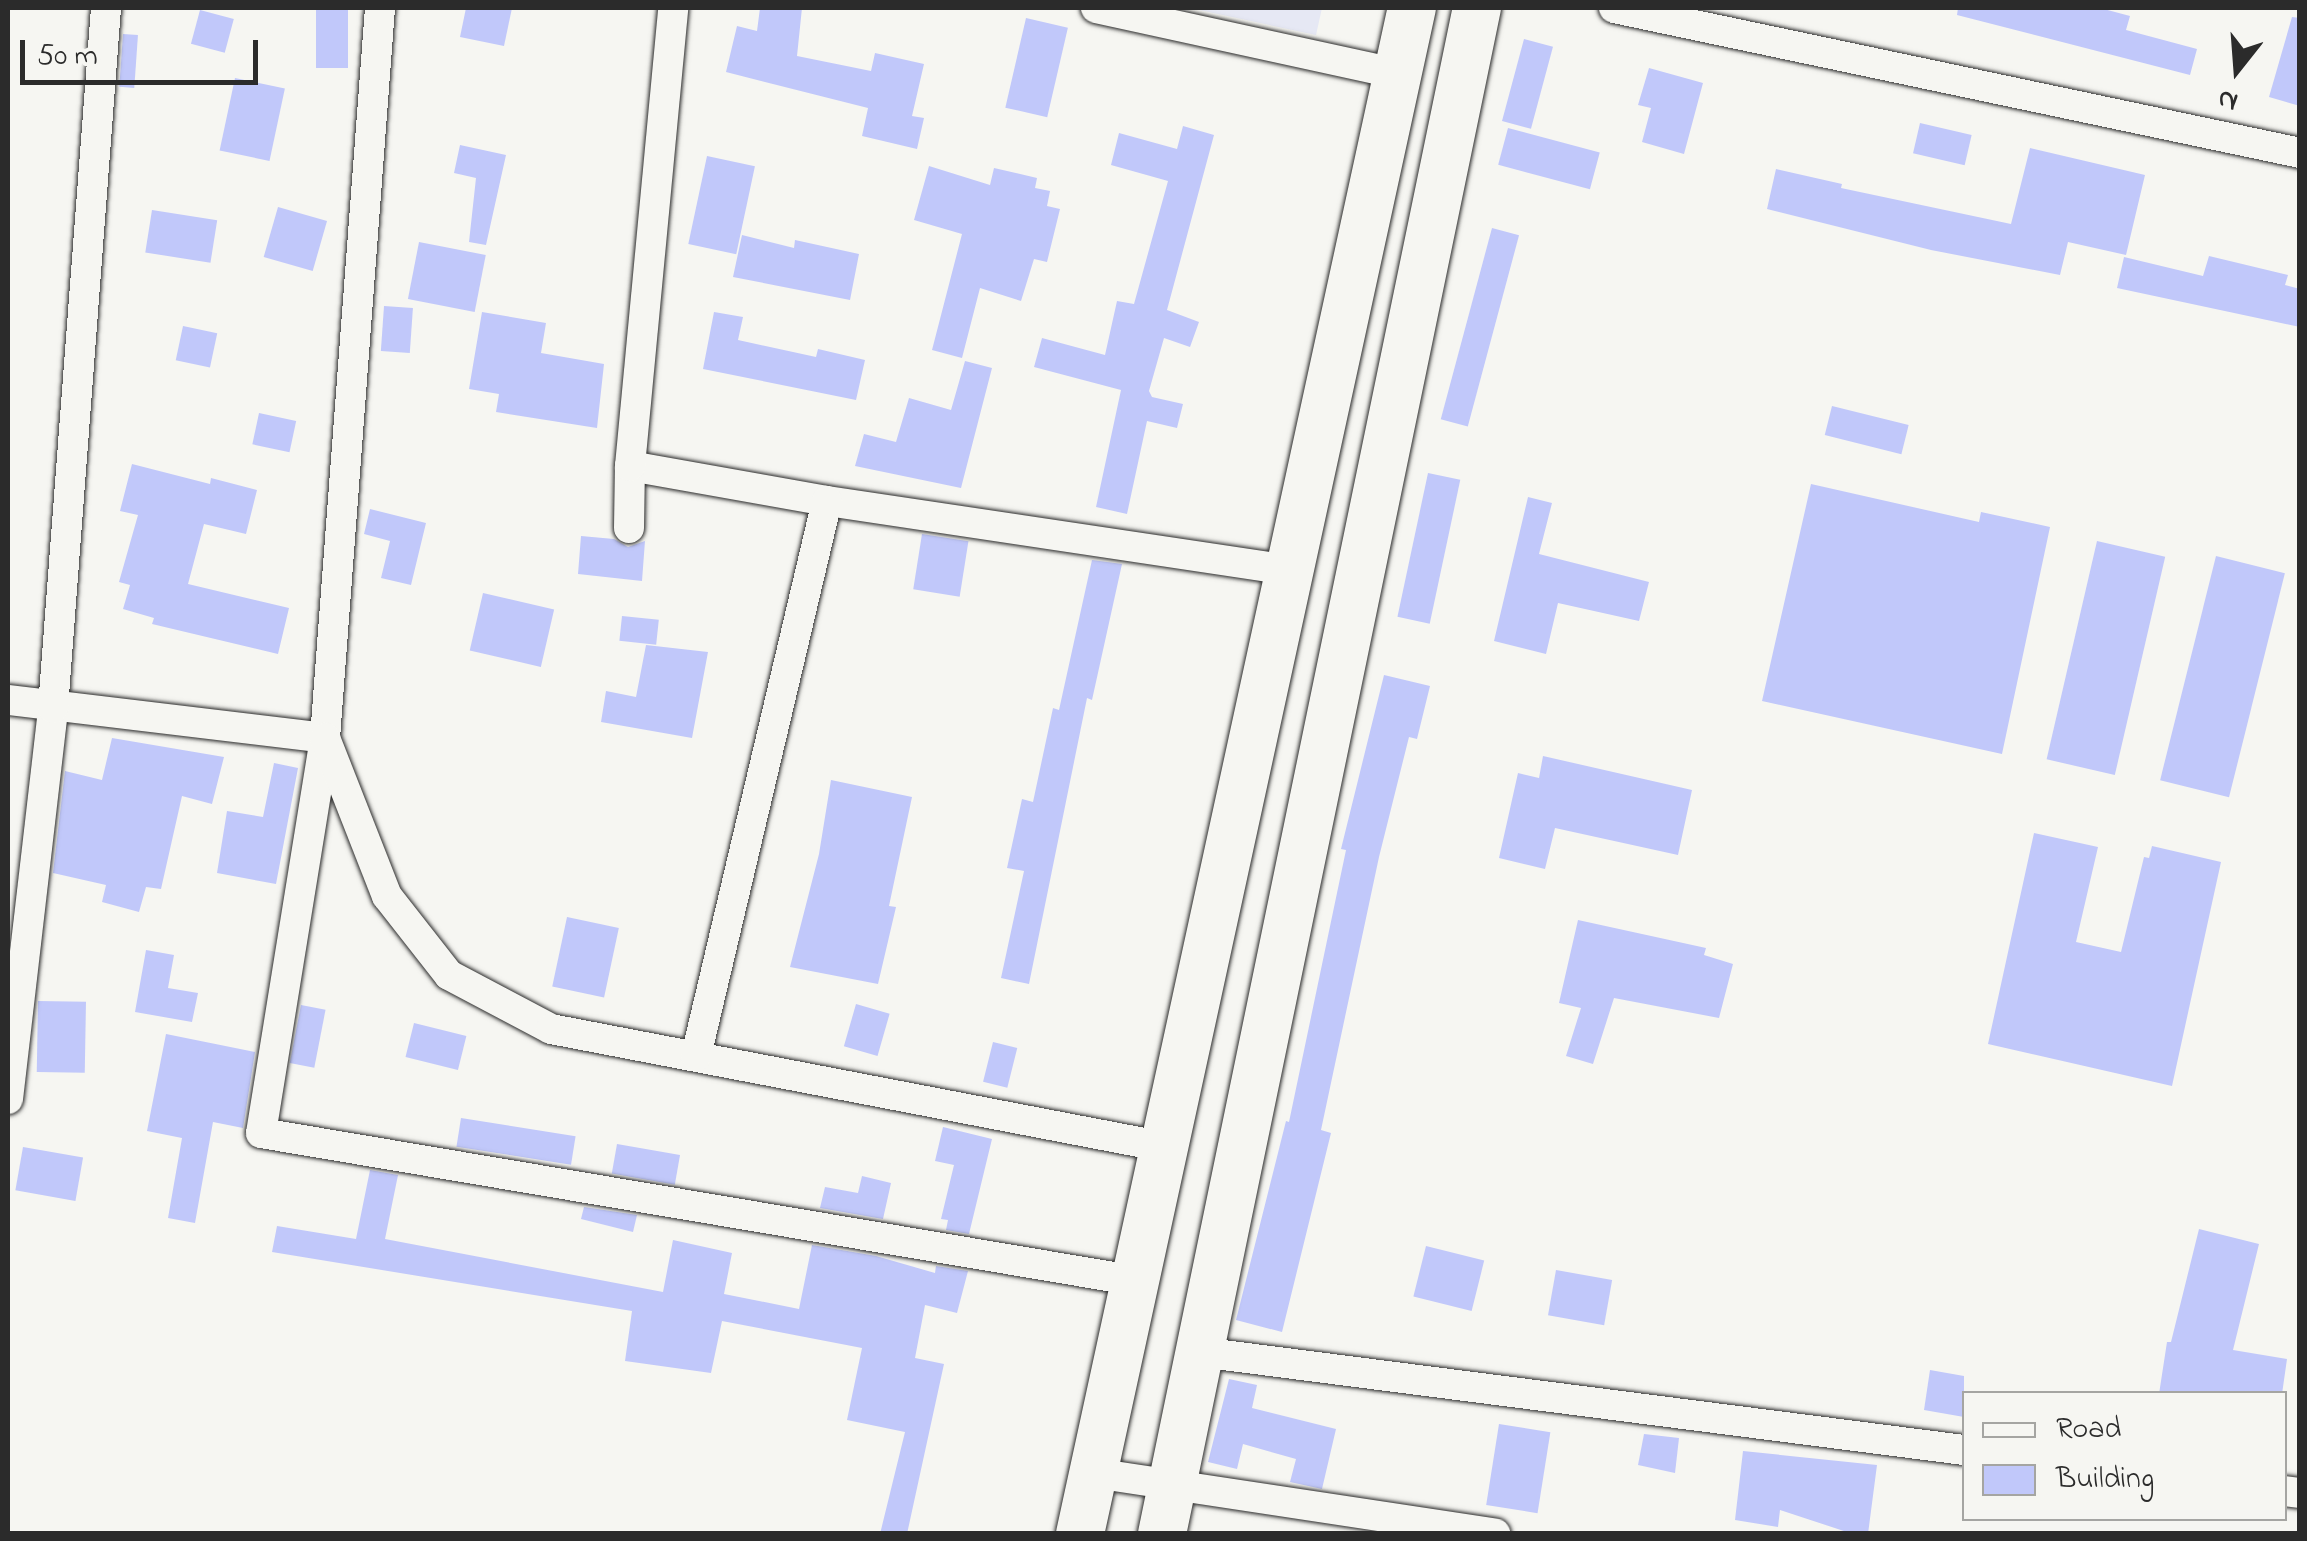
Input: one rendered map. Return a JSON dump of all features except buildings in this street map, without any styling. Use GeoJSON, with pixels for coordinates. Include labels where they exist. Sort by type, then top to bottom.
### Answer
{"type":"FeatureCollection","features":[{"type":"Feature","properties":{"kind":"main road"},"geometry":{"type":"LineString","coordinates":[[1080,1534],[1412,8]]}},
{"type":"Feature","properties":{"kind":"main road"},"geometry":{"type":"LineString","coordinates":[[1162,1534],[1477,8]]}},
{"type":"Feature","properties":{"kind":"street"},"geometry":{"type":"LineString","coordinates":[[8,1099],[53,708],[106,8]]}},
{"type":"Feature","properties":{"kind":"street"},"geometry":{"type":"LineString","coordinates":[[380,8],[326,738],[260,1133],[1137,1281]]}},
{"type":"Feature","properties":{"kind":"street"},"geometry":{"type":"LineString","coordinates":[[629,528],[630,466],[673,8]]}},
{"type":"Feature","properties":{"kind":"street"},"geometry":{"type":"LineString","coordinates":[[1096,8],[1398,74]]}},
{"type":"Feature","properties":{"kind":"street"},"geometry":{"type":"LineString","coordinates":[[1614,8],[2300,153]]}},
{"type":"Feature","properties":{"kind":"street"},"geometry":{"type":"LineString","coordinates":[[630,466],[828,501],[1290,570]]}},
{"type":"Feature","properties":{"kind":"street"},"geometry":{"type":"LineString","coordinates":[[696,1056],[828,501]]}},
{"type":"Feature","properties":{"kind":"street"},"geometry":{"type":"LineString","coordinates":[[8,700],[326,738]]}},
{"type":"Feature","properties":{"kind":"street"},"geometry":{"type":"LineString","coordinates":[[326,738],[387,896],[450,975],[551,1029],[1164,1148]]}},
{"type":"Feature","properties":{"kind":"street"},"geometry":{"type":"LineString","coordinates":[[1200,1352],[1962,1450]]}},
{"type":"Feature","properties":{"kind":"street"},"geometry":{"type":"LineString","coordinates":[[1094,1473],[1495,1534]]}},
{"type":"Feature","properties":{"kind":"shaded area"},"geometry":{"type":"Polygon","coordinates":[[[1190,8],[1322,8],[1316,35],[1190,8]]]}}]}
